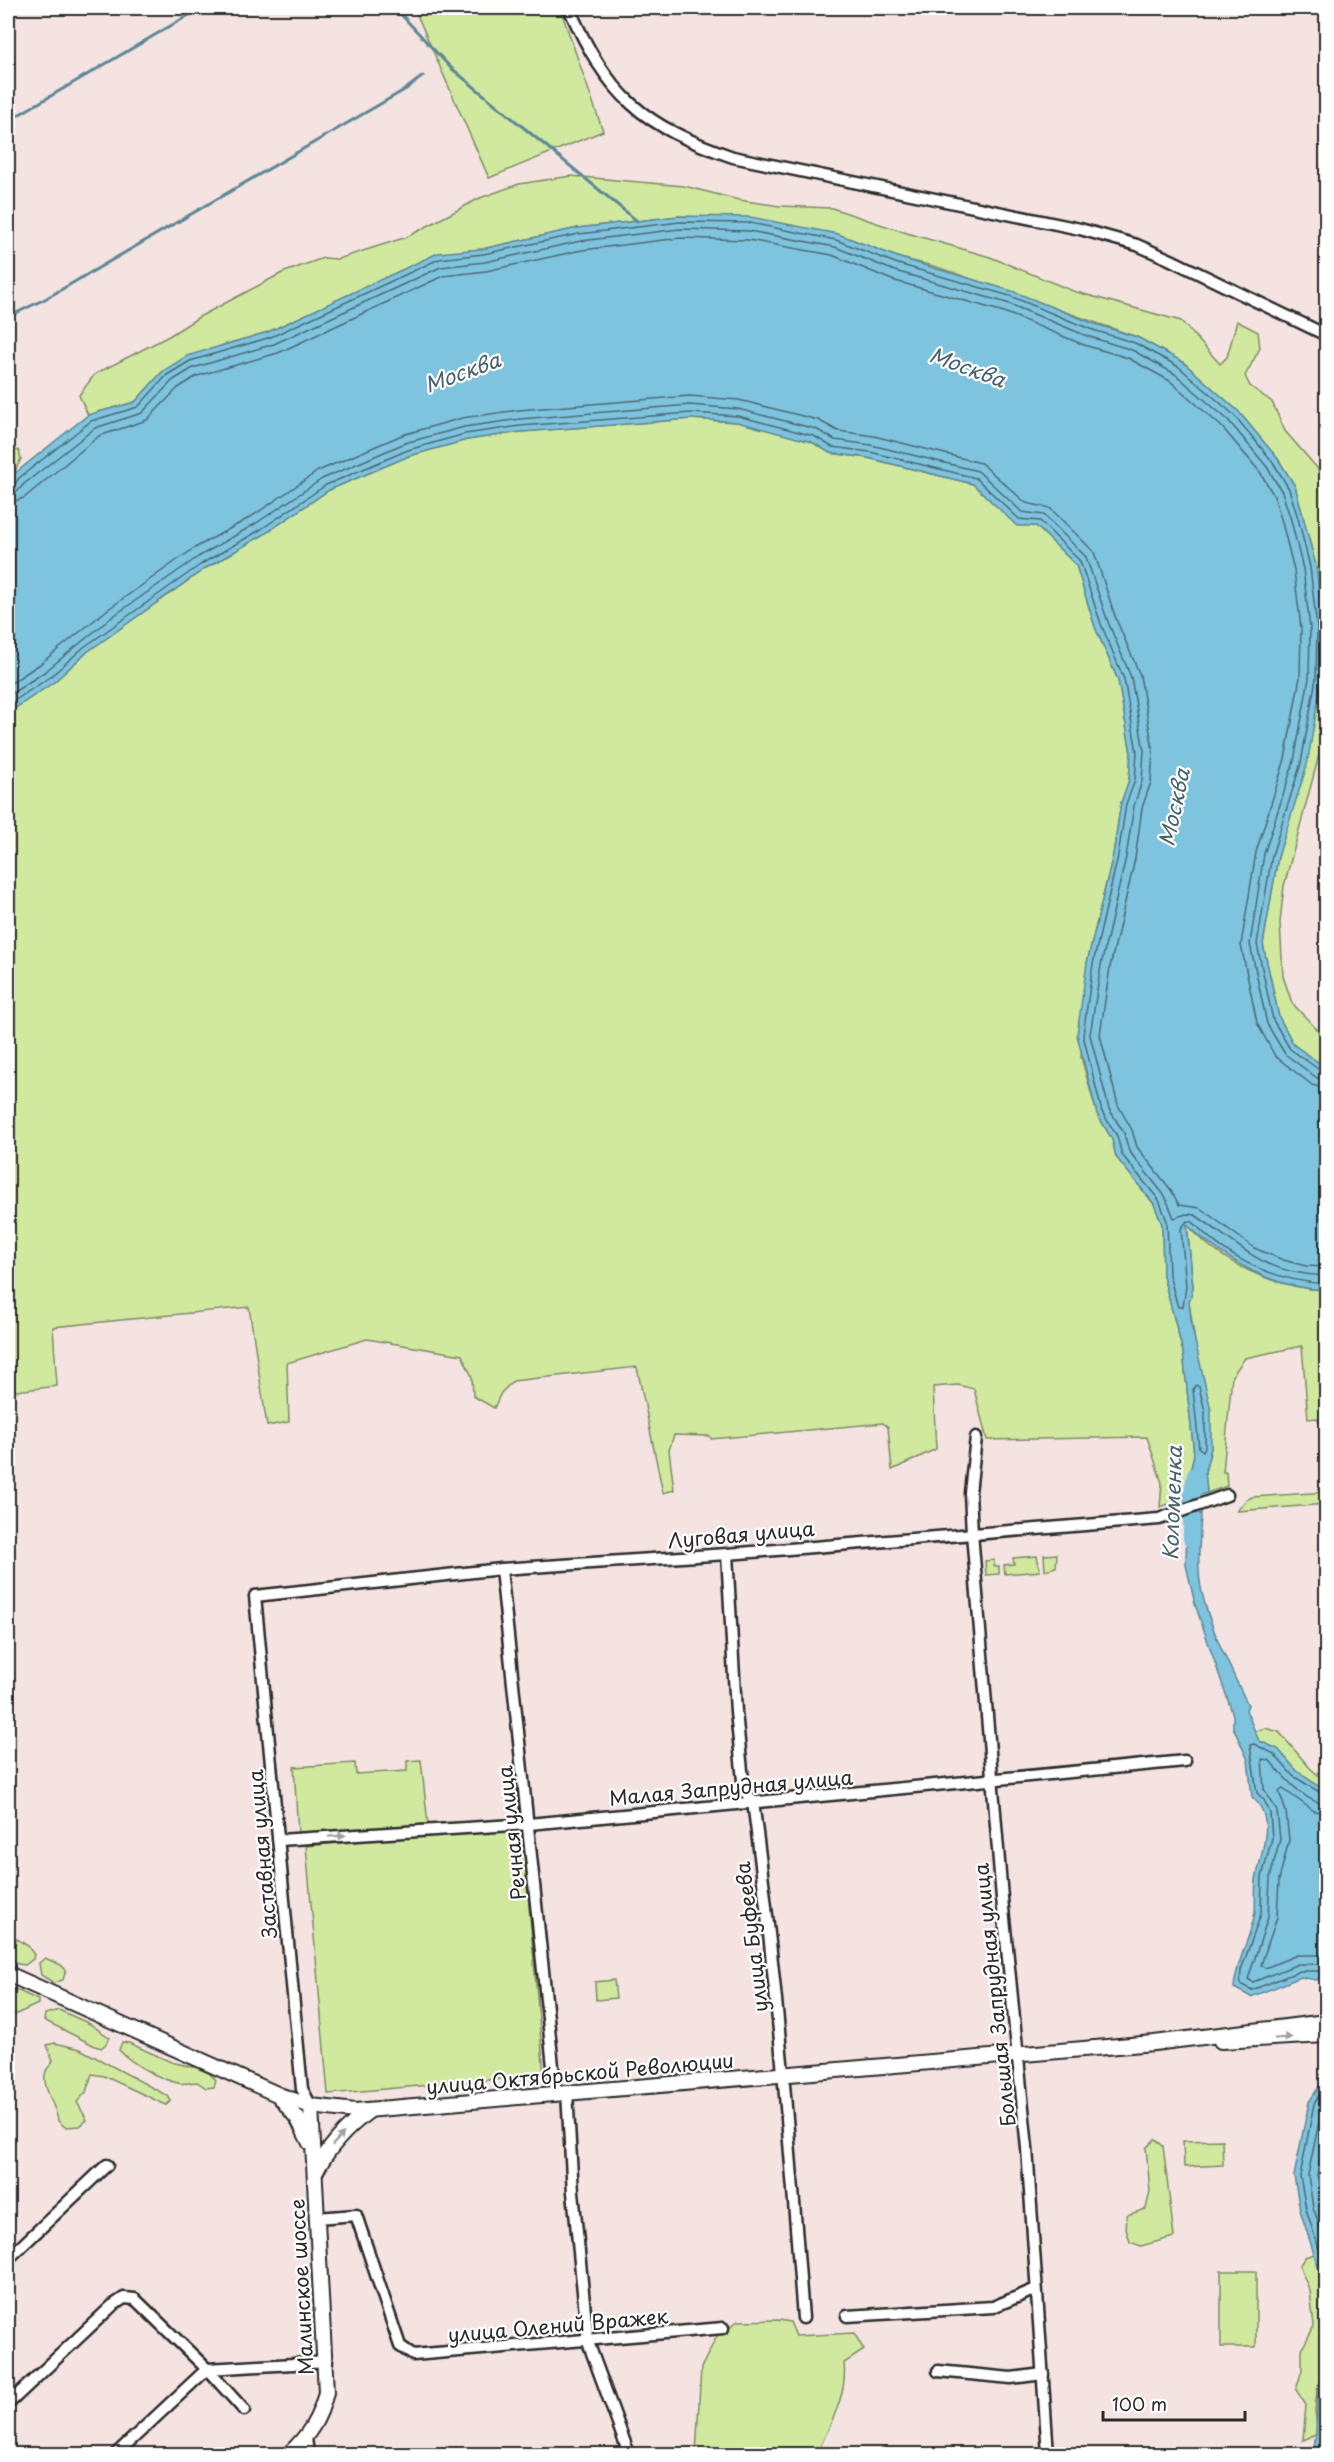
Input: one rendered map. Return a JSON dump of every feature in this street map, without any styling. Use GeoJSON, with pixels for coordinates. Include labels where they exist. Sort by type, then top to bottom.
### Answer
{"type":"FeatureCollection","features":[{"type":"Feature","properties":{"kind":"main road","name":"улица Октябрьской Революции"},"geometry":{"type":"LineString","coordinates":[[8,1974],[279,2095],[311,2106],[338,2110],[370,2110],[1183,2040],[1243,2030],[1326,2022]]}},
{"type":"Feature","properties":{"kind":"main road","name":"улица Октябрьской Революции"},"geometry":{"type":"LineString","coordinates":[[1183,2040],[1243,2041],[1326,2035]]}},
{"type":"Feature","properties":{"kind":"main road"},"geometry":{"type":"LineString","coordinates":[[279,2095],[303,2126],[313,2150]]}},
{"type":"Feature","properties":{"kind":"main road","name":"Малинское шоссе"},"geometry":{"type":"LineString","coordinates":[[289,2454],[306,2438],[323,2407],[327,2362],[311,2106]]}},
{"type":"Feature","properties":{"kind":"main road"},"geometry":{"type":"LineString","coordinates":[[314,2175],[329,2149],[347,2128],[370,2110]]}},
{"type":"Feature","properties":{"kind":"street"},"geometry":{"type":"LineString","coordinates":[[569,8],[599,66],[626,102],[657,125],[692,143],[733,157],[1080,229],[1137,245],[1326,335]]}},
{"type":"Feature","properties":{"kind":"street","name":"Большая Запрудная улица"},"geometry":{"type":"LineString","coordinates":[[976,1437],[970,1483],[972,1533],[1002,1898],[1019,2054],[1048,2454]]}},
{"type":"Feature","properties":{"kind":"street","name":"Луговая улица"},"geometry":{"type":"LineString","coordinates":[[255,1596],[501,1569],[727,1554],[1159,1518],[1227,1495]]}},
{"type":"Feature","properties":{"kind":"street","name":"улица Буфеева"},"geometry":{"type":"LineString","coordinates":[[727,1554],[735,1712],[744,1790],[753,1802],[784,2074],[803,2319]]}},
{"type":"Feature","properties":{"kind":"street","name":"Речная улица"},"geometry":{"type":"LineString","coordinates":[[501,1569],[573,2192],[588,2342],[629,2454]]}},
{"type":"Feature","properties":{"kind":"street","name":"Заставная улица"},"geometry":{"type":"LineString","coordinates":[[255,1596],[302,2089],[311,2106]]}},
{"type":"Feature","properties":{"kind":"street","name":"Малая Запрудная улица"},"geometry":{"type":"LineString","coordinates":[[279,1840],[529,1824],[1185,1761]]}},
{"type":"Feature","properties":{"kind":"street"},"geometry":{"type":"LineString","coordinates":[[8,2259],[107,2165]]}},
{"type":"Feature","properties":{"kind":"street","name":"улица Олений Вражек"},"geometry":{"type":"LineString","coordinates":[[317,2217],[356,2216],[400,2346],[406,2352],[423,2356],[723,2328]]}},
{"type":"Feature","properties":{"kind":"street"},"geometry":{"type":"LineString","coordinates":[[847,2316],[993,2307],[1036,2289]]}},
{"type":"Feature","properties":{"kind":"street"},"geometry":{"type":"LineString","coordinates":[[8,2404],[112,2306],[124,2298],[135,2300],[207,2369],[244,2410]]}},
{"type":"Feature","properties":{"kind":"street"},"geometry":{"type":"LineString","coordinates":[[116,2454],[207,2369],[327,2362]]}},
{"type":"Feature","properties":{"kind":"street"},"geometry":{"type":"LineString","coordinates":[[938,2371],[954,2375],[1011,2378],[1043,2374]]}},
{"type":"Feature","properties":{"kind":"street"},"geometry":{"type":"LineString","coordinates":[[306,2438],[308,2454]]}},
{"type":"Feature","properties":{"kind":"green space"},"geometry":{"type":"Polygon","coordinates":[[[414,8],[560,8],[603,131],[489,178],[414,8]]]}},
{"type":"Feature","properties":{"kind":"green space"},"geometry":{"type":"Polygon","coordinates":[[[571,176],[684,186],[739,200],[780,206],[832,208],[990,257],[1073,291],[1181,321],[1220,364],[1227,357],[1237,321],[1258,332],[1260,348],[1245,376],[1250,386],[1272,402],[1285,431],[1324,476],[1326,497],[1326,729],[1284,886],[1280,922],[1283,976],[1292,1003],[1326,1039],[1326,1068],[1294,1045],[1279,1017],[1263,944],[1278,857],[1322,678],[1323,627],[1316,566],[1295,486],[1278,459],[1238,411],[1183,362],[1137,337],[937,267],[900,258],[838,234],[679,216],[578,228],[482,249],[437,254],[268,332],[223,345],[163,371],[135,402],[88,415],[79,395],[95,374],[282,273],[323,258],[338,259],[407,237],[480,198],[519,184],[571,176]]]}},
{"type":"Feature","properties":{"kind":"green space"},"geometry":{"type":"Polygon","coordinates":[[[691,419],[737,422],[779,431],[812,442],[830,453],[868,458],[973,484],[1017,525],[1036,526],[1076,565],[1095,627],[1118,680],[1131,753],[1129,780],[1121,803],[1113,855],[1087,963],[1081,1057],[1097,1114],[1112,1139],[1116,1157],[1154,1204],[1162,1224],[1163,1276],[1183,1352],[1194,1454],[1185,1499],[1160,1507],[1162,1483],[1147,1437],[987,1440],[974,1389],[958,1385],[933,1387],[936,1449],[892,1470],[888,1427],[883,1423],[711,1439],[710,1436],[674,1435],[669,1450],[674,1490],[663,1493],[637,1367],[513,1381],[501,1393],[494,1408],[473,1396],[472,1377],[462,1355],[367,1339],[287,1363],[289,1422],[267,1426],[249,1307],[53,1327],[57,1386],[8,1392],[8,713],[54,682],[87,652],[206,568],[263,535],[329,490],[409,456],[467,440],[521,432],[691,419]]]}},
{"type":"Feature","properties":{"kind":"green space"},"geometry":{"type":"Polygon","coordinates":[[[8,447],[19,451],[21,459],[8,485],[8,447]]]}},
{"type":"Feature","properties":{"kind":"green space"},"geometry":{"type":"Polygon","coordinates":[[[1187,1224],[1216,1251],[1250,1271],[1288,1284],[1326,1290],[1326,1367],[1319,1386],[1322,1402],[1326,1408],[1326,1428],[1316,1418],[1308,1419],[1302,1346],[1245,1358],[1232,1376],[1223,1472],[1226,1472],[1227,1486],[1207,1493],[1205,1472],[1211,1448],[1189,1302],[1193,1287],[1187,1224]]]}},
{"type":"Feature","properties":{"kind":"green space"},"geometry":{"type":"Polygon","coordinates":[[[1326,1492],[1326,1504],[1237,1511],[1246,1500],[1252,1497],[1326,1492]]]}},
{"type":"Feature","properties":{"kind":"green space"},"geometry":{"type":"Polygon","coordinates":[[[1057,1554],[1056,1567],[1045,1570],[1044,1555],[1057,1554]]]}},
{"type":"Feature","properties":{"kind":"green space"},"geometry":{"type":"Polygon","coordinates":[[[1037,1556],[1040,1571],[1005,1574],[1004,1565],[1014,1564],[1013,1558],[1037,1556]]]}},
{"type":"Feature","properties":{"kind":"green space"},"geometry":{"type":"Polygon","coordinates":[[[994,1560],[994,1566],[999,1566],[999,1574],[986,1575],[985,1561],[994,1560]]]}},
{"type":"Feature","properties":{"kind":"green space"},"geometry":{"type":"Polygon","coordinates":[[[1265,1728],[1279,1732],[1310,1768],[1326,1782],[1326,1792],[1297,1771],[1278,1749],[1259,1741],[1254,1732],[1265,1728]]]}},
{"type":"Feature","properties":{"kind":"green space"},"geometry":{"type":"Polygon","coordinates":[[[421,1760],[428,1824],[298,1833],[294,1767],[355,1763],[356,1774],[407,1771],[407,1761],[421,1760]]]}},
{"type":"Feature","properties":{"kind":"green space"},"geometry":{"type":"Polygon","coordinates":[[[522,1827],[544,2075],[328,2094],[306,1846],[522,1827]]]}},
{"type":"Feature","properties":{"kind":"green space"},"geometry":{"type":"Polygon","coordinates":[[[17,1939],[28,1946],[34,1955],[33,1959],[25,1965],[18,1964],[9,1956],[8,1949],[17,1939]]]}},
{"type":"Feature","properties":{"kind":"green space"},"geometry":{"type":"Polygon","coordinates":[[[45,1958],[61,1965],[66,1970],[63,1980],[54,1983],[41,1975],[39,1963],[45,1958]]]}},
{"type":"Feature","properties":{"kind":"green space"},"geometry":{"type":"Polygon","coordinates":[[[614,1980],[616,1998],[596,2000],[595,1982],[614,1980]]]}},
{"type":"Feature","properties":{"kind":"green space"},"geometry":{"type":"Polygon","coordinates":[[[8,1986],[38,2000],[38,2004],[8,2018],[8,1986]]]}},
{"type":"Feature","properties":{"kind":"green space"},"geometry":{"type":"Polygon","coordinates":[[[59,2010],[90,2024],[109,2037],[106,2044],[101,2048],[95,2046],[44,2020],[45,2014],[59,2010]]]}},
{"type":"Feature","properties":{"kind":"green space"},"geometry":{"type":"Polygon","coordinates":[[[122,2042],[171,2062],[209,2073],[216,2080],[214,2087],[206,2088],[197,2082],[180,2084],[154,2074],[138,2066],[119,2050],[122,2042]]]}},
{"type":"Feature","properties":{"kind":"green space"},"geometry":{"type":"Polygon","coordinates":[[[55,2043],[80,2049],[168,2096],[171,2101],[166,2105],[104,2076],[92,2074],[86,2092],[77,2102],[87,2120],[80,2126],[65,2127],[58,2121],[45,2083],[47,2068],[53,2060],[47,2045],[55,2043]]]}},
{"type":"Feature","properties":{"kind":"green space"},"geometry":{"type":"Polygon","coordinates":[[[1155,2139],[1163,2146],[1174,2237],[1141,2246],[1130,2242],[1126,2229],[1127,2215],[1146,2209],[1150,2191],[1146,2148],[1155,2139]]]}},
{"type":"Feature","properties":{"kind":"green space"},"geometry":{"type":"Polygon","coordinates":[[[1222,2140],[1223,2165],[1184,2167],[1183,2141],[1222,2140]]]}},
{"type":"Feature","properties":{"kind":"green space"},"geometry":{"type":"Polygon","coordinates":[[[1315,2254],[1326,2291],[1323,2315],[1326,2364],[1317,2390],[1315,2411],[1318,2434],[1303,2440],[1306,2405],[1296,2390],[1302,2370],[1302,2349],[1314,2326],[1310,2291],[1299,2266],[1305,2257],[1315,2254]]]}},
{"type":"Feature","properties":{"kind":"green space"},"geometry":{"type":"Polygon","coordinates":[[[1221,2271],[1256,2271],[1256,2347],[1221,2347],[1221,2271]]]}},
{"type":"Feature","properties":{"kind":"green space"},"geometry":{"type":"Polygon","coordinates":[[[738,2321],[790,2322],[796,2336],[854,2333],[864,2350],[844,2363],[840,2398],[817,2454],[696,2454],[701,2368],[717,2336],[738,2321]]]}},
{"type":"Feature","properties":{"kind":"water","name":"Москва"},"geometry":{"type":"Polygon","coordinates":[[[679,216],[750,217],[838,234],[900,258],[1012,291],[1092,323],[1137,337],[1183,362],[1238,411],[1278,459],[1295,486],[1316,566],[1323,627],[1322,678],[1307,765],[1278,857],[1263,944],[1279,1017],[1294,1045],[1326,1068],[1326,1290],[1306,1288],[1268,1278],[1234,1261],[1187,1225],[1193,1287],[1189,1302],[1192,1328],[1211,1410],[1211,1448],[1205,1472],[1207,1493],[1185,1499],[1194,1454],[1183,1352],[1163,1276],[1162,1224],[1154,1204],[1116,1157],[1112,1139],[1097,1114],[1077,1035],[1087,963],[1113,855],[1121,803],[1129,780],[1131,753],[1118,680],[1095,627],[1076,565],[1036,526],[1017,526],[973,484],[868,458],[830,453],[812,442],[737,422],[691,419],[521,432],[467,440],[409,456],[329,490],[263,535],[206,568],[87,652],[54,682],[8,713],[8,485],[14,474],[88,415],[135,402],[163,371],[187,356],[268,332],[438,253],[482,249],[578,228],[679,216]]]}},
{"type":"Feature","properties":{"kind":"water"},"geometry":{"type":"Polygon","coordinates":[[[1201,1513],[1199,1563],[1202,1593],[1216,1636],[1248,1705],[1246,1710],[1259,1741],[1278,1749],[1297,1771],[1326,1792],[1326,1977],[1316,1980],[1301,1977],[1251,1997],[1234,1988],[1255,1912],[1256,1880],[1264,1845],[1264,1814],[1252,1797],[1248,1760],[1233,1727],[1233,1715],[1195,1604],[1186,1565],[1187,1518],[1201,1513]]]}},
{"type":"Feature","properties":{"kind":"water"},"geometry":{"type":"Polygon","coordinates":[[[1326,2076],[1326,2291],[1300,2210],[1294,2176],[1309,2102],[1326,2076]]]}},
{"type":"Feature","properties":{"kind":"water"},"geometry":{"type":"Polygon","coordinates":[[[1326,2364],[1326,2454],[1313,2454],[1319,2386],[1326,2364]]]}},
{"type":"Feature","properties":{"kind":"waterway"},"geometry":{"type":"LineString","coordinates":[[8,121],[201,8]]}},
{"type":"Feature","properties":{"kind":"waterway"},"geometry":{"type":"LineString","coordinates":[[395,8],[450,67],[637,221]]}},
{"type":"Feature","properties":{"kind":"waterway"},"geometry":{"type":"LineString","coordinates":[[8,317],[45,299],[406,89],[423,76]]}},
{"type":"Feature","properties":{"kind":"waterway","name":"Коломенка"},"geometry":{"type":"LineString","coordinates":[[1191,1539],[1191,1498],[1195,1475]]}}]}
